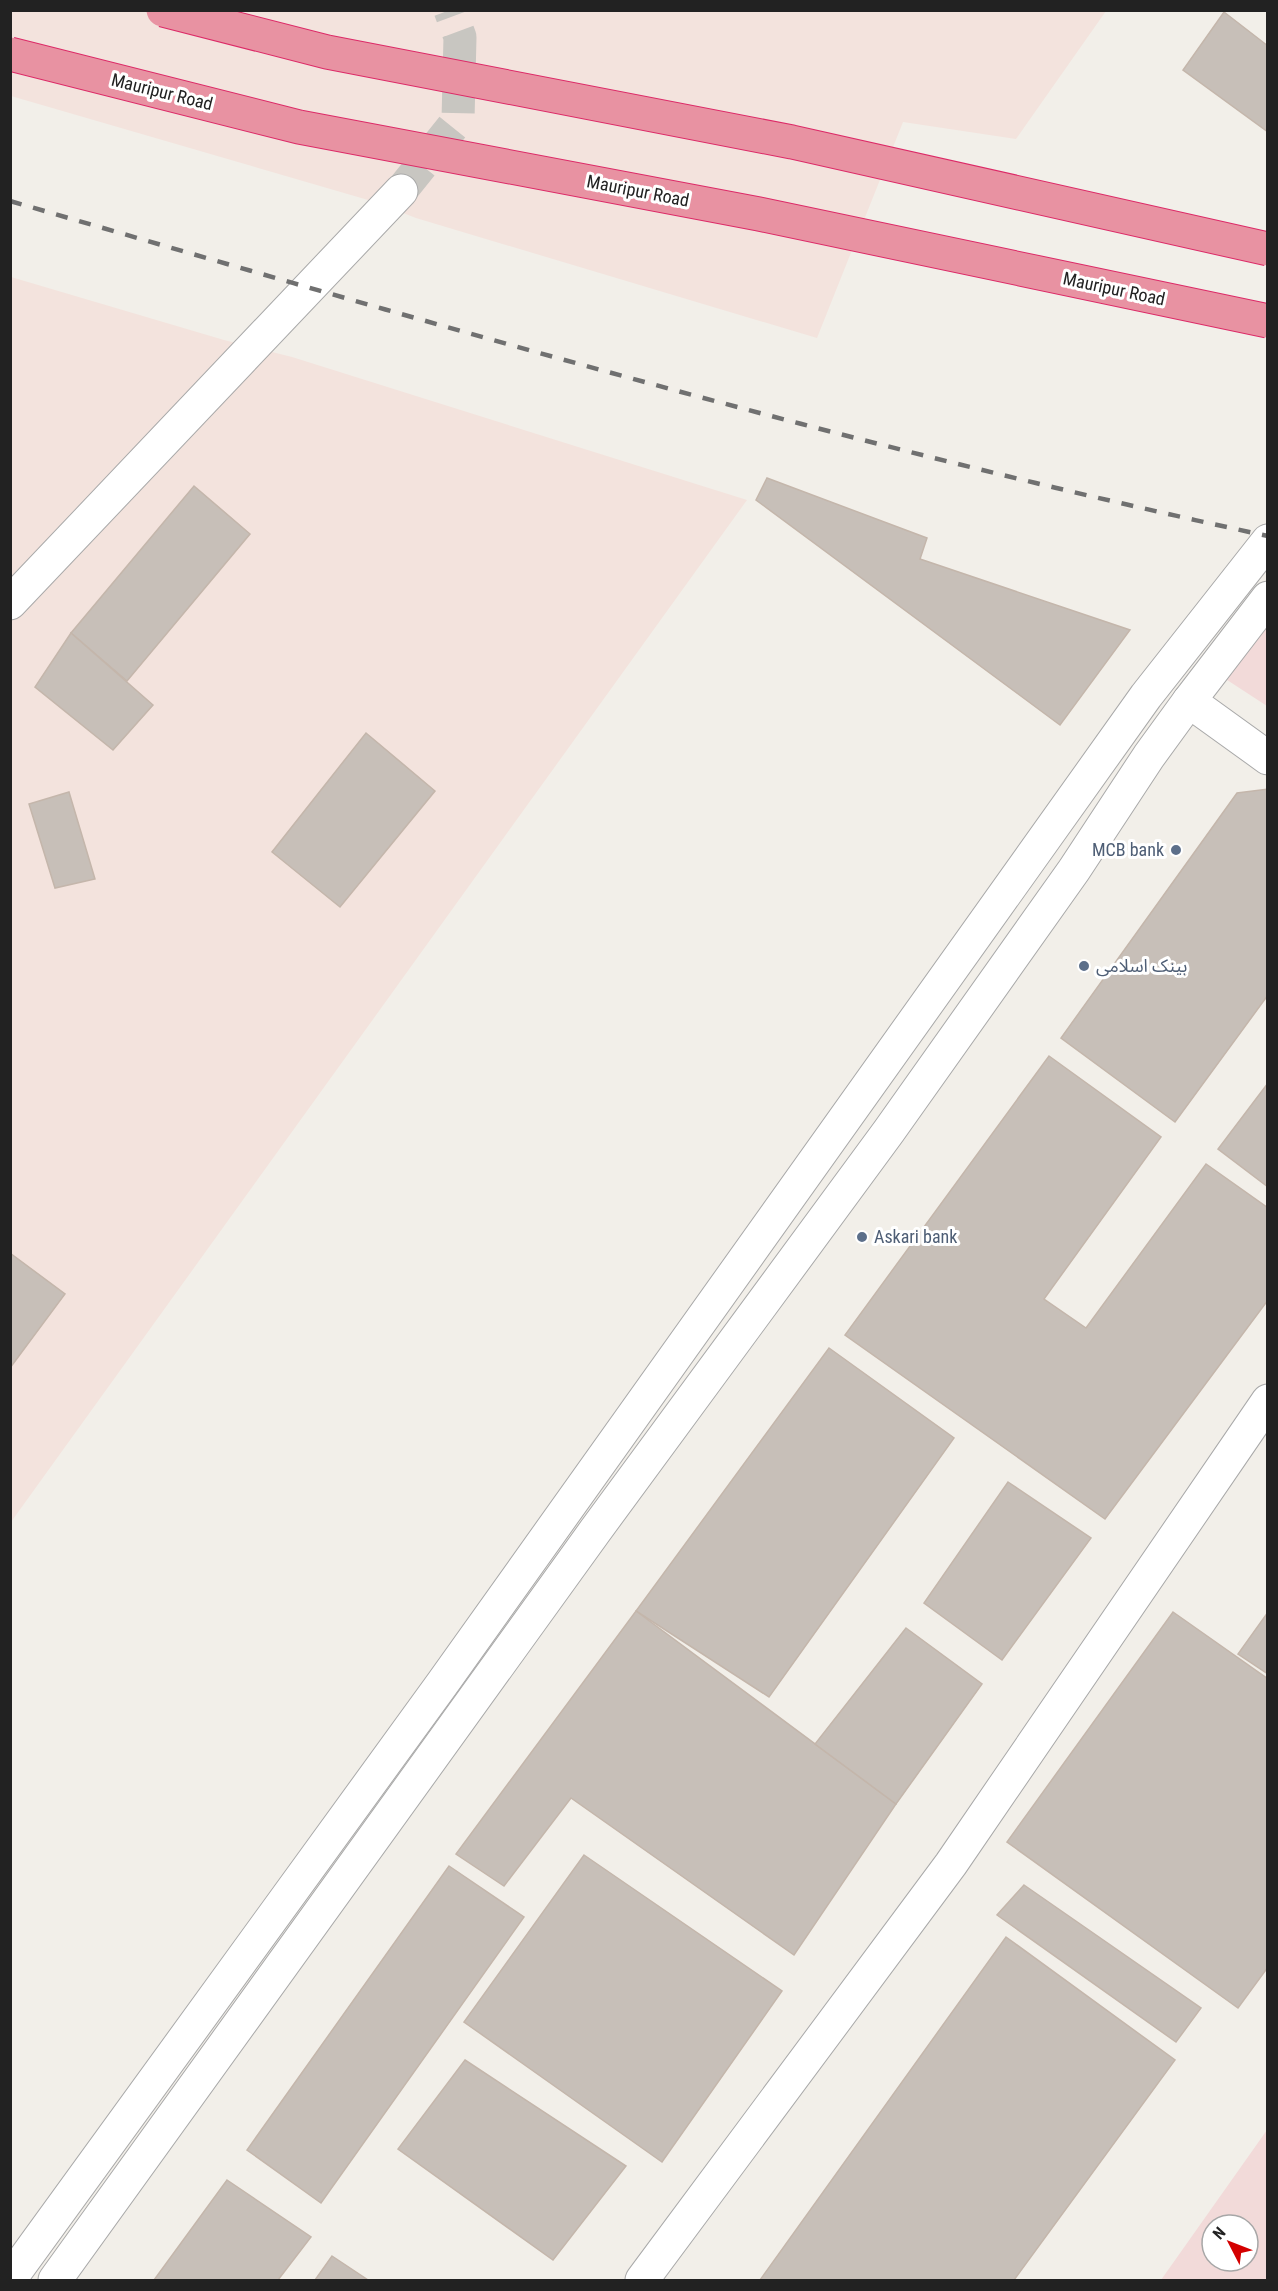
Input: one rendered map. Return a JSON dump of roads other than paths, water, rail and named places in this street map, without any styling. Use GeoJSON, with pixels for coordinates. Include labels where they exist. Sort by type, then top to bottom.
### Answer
{"type":"FeatureCollection","features":[{"type":"Feature","properties":{"kind":"highway"},"geometry":{"type":"LineString","coordinates":[[163,10],[327,52],[792,142],[1268,249]]}},
{"type":"Feature","properties":{"kind":"highway","name":"Mauripur Road"},"geometry":{"type":"LineString","coordinates":[[10,54],[299,127],[759,214],[1268,321]]}},
{"type":"Feature","properties":{"kind":"street"},"geometry":{"type":"LineString","coordinates":[[10,603],[401,191]]}},
{"type":"Feature","properties":{"kind":"street"},"geometry":{"type":"LineString","coordinates":[[10,2279],[442,1684],[1146,696],[1268,541]]}},
{"type":"Feature","properties":{"kind":"street"},"geometry":{"type":"LineString","coordinates":[[55,2280],[588,1540],[896,1121],[1074,870],[1149,756],[1268,598]]}},
{"type":"Feature","properties":{"kind":"street"},"geometry":{"type":"LineString","coordinates":[[1189,701],[1268,758]]}},
{"type":"Feature","properties":{"kind":"street"},"geometry":{"type":"LineString","coordinates":[[642,2280],[951,1864],[1268,1401]]}},
{"type":"Feature","properties":{"kind":"tunnel"},"geometry":{"type":"LineString","coordinates":[[401,191],[458,120],[460,37],[450,10]]}},
{"type":"Feature","properties":{"kind":"railway"},"geometry":{"type":"LineString","coordinates":[[10,201],[636,380],[951,462],[1268,536]]}},
{"type":"Feature","properties":{"kind":"place","name":"MCB bank"},"geometry":{"type":"Point","coordinates":[1176,850]}},
{"type":"Feature","properties":{"kind":"place","name":"بینک اسلامی"},"geometry":{"type":"Point","coordinates":[1084,966]}},
{"type":"Feature","properties":{"kind":"place","name":"Askari bank"},"geometry":{"type":"Point","coordinates":[862,1237]}}]}
